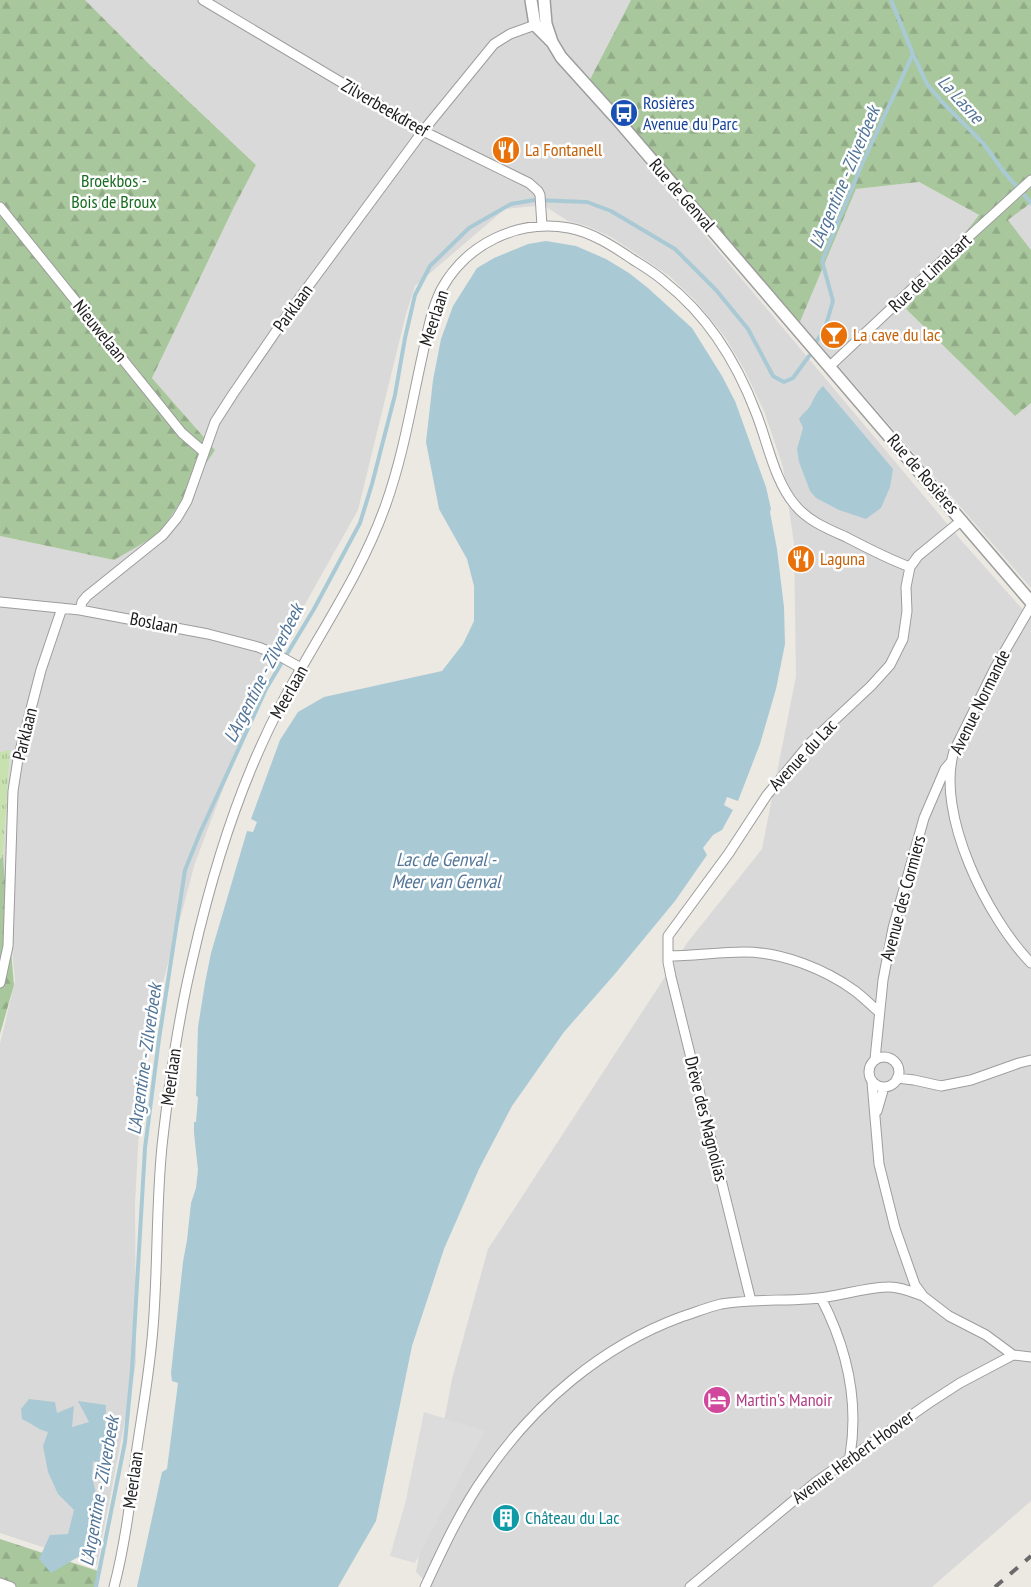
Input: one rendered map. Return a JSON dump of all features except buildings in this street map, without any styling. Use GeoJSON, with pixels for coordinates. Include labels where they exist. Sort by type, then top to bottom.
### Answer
{"type":"FeatureCollection","features":[{"type":"Feature","properties":{"kind":"street","name":"Zilverbeekdreef"},"geometry":{"type":"LineString","coordinates":[[203,0],[423,131],[529,182],[540,195],[542,226]]}},
{"type":"Feature","properties":{"kind":"street"},"geometry":{"type":"LineString","coordinates":[[531,0],[535,25]]}},
{"type":"Feature","properties":{"kind":"street","name":"Rue de Genval"},"geometry":{"type":"LineString","coordinates":[[544,0],[546,24],[552,42],[561,57],[599,98],[813,348]]}},
{"type":"Feature","properties":{"kind":"street","name":"Parklaan"},"geometry":{"type":"LineString","coordinates":[[80,610],[82,602],[87,596],[163,534],[177,518],[187,500],[215,422],[290,311],[423,131],[494,44],[510,34],[535,25]]}},
{"type":"Feature","properties":{"kind":"street","name":"Rue de Genval"},"geometry":{"type":"LineString","coordinates":[[535,25],[552,42]]}},
{"type":"Feature","properties":{"kind":"street","name":"Rue de Limalsart"},"geometry":{"type":"LineString","coordinates":[[829,367],[1029,182]]}},
{"type":"Feature","properties":{"kind":"street","name":"Nieuwelaan"},"geometry":{"type":"LineString","coordinates":[[0,207],[182,433],[204,452]]}},
{"type":"Feature","properties":{"kind":"street","name":"Meerlaan"},"geometry":{"type":"LineString","coordinates":[[114,1587],[127,1528],[153,1331],[162,1150],[172,1064],[192,960],[215,871],[237,804],[265,736],[301,668],[346,593],[366,554],[385,506],[403,448],[430,325],[440,293],[452,273],[470,253],[489,240],[524,228],[542,226],[567,228],[584,232],[614,247],[664,281],[690,305],[718,340],[738,371],[757,413],[776,470],[796,506],[811,520],[889,559],[910,567]]}},
{"type":"Feature","properties":{"kind":"street","name":"Rue de Rosières"},"geometry":{"type":"LineString","coordinates":[[813,348],[1031,602]]}},
{"type":"Feature","properties":{"kind":"street"},"geometry":{"type":"LineString","coordinates":[[910,567],[918,556],[962,520]]}},
{"type":"Feature","properties":{"kind":"street","name":"Avenue du Lac"},"geometry":{"type":"LineString","coordinates":[[668,936],[729,853],[767,794],[810,743],[871,686],[890,665],[902,639],[907,611],[906,587],[910,567]]}},
{"type":"Feature","properties":{"kind":"street","name":"Boslaan"},"geometry":{"type":"LineString","coordinates":[[0,602],[80,610],[208,634],[258,647],[276,654],[301,668]]}},
{"type":"Feature","properties":{"kind":"street","name":"Avenue Normande"},"geometry":{"type":"LineString","coordinates":[[1031,606],[995,668],[954,751],[951,762],[951,790],[955,817],[976,881],[994,916],[1010,940],[1031,963]]}},
{"type":"Feature","properties":{"kind":"street","name":"Parklaan"},"geometry":{"type":"LineString","coordinates":[[0,983],[8,946],[13,791],[18,759],[41,670],[62,608]]}},
{"type":"Feature","properties":{"kind":"street","name":"Avenue des Cormiers"},"geometry":{"type":"LineString","coordinates":[[951,762],[945,769],[924,818],[893,928],[878,1012],[875,1060],[868,1070],[872,1082],[880,1164],[895,1228],[915,1285],[923,1296],[949,1316],[986,1335],[1013,1355]]}},
{"type":"Feature","properties":{"kind":"street","name":"Drève des Magnolias"},"geometry":{"type":"LineString","coordinates":[[668,936],[671,977],[751,1300]]}},
{"type":"Feature","properties":{"kind":"street"},"geometry":{"type":"LineString","coordinates":[[668,956],[746,952],[792,960],[842,982],[878,1012]]}},
{"type":"Feature","properties":{"kind":"street"},"geometry":{"type":"LineString","coordinates":[[877,1039],[888,1058],[914,1080]]}},
{"type":"Feature","properties":{"kind":"street"},"geometry":{"type":"LineString","coordinates":[[875,1060],[879,1057],[888,1058]]}},
{"type":"Feature","properties":{"kind":"street"},"geometry":{"type":"LineString","coordinates":[[897,1078],[941,1086],[971,1080],[1019,1062],[1031,1060]]}},
{"type":"Feature","properties":{"kind":"street"},"geometry":{"type":"LineString","coordinates":[[872,1082],[884,1087],[892,1085],[897,1078],[898,1068]]}},
{"type":"Feature","properties":{"kind":"street","name":"Avenue des Cormiers"},"geometry":{"type":"LineString","coordinates":[[875,1118],[884,1087]]}},
{"type":"Feature","properties":{"kind":"street"},"geometry":{"type":"LineString","coordinates":[[425,1587],[456,1524],[486,1473],[524,1425],[585,1369],[613,1350],[667,1322],[720,1304],[751,1300],[822,1298],[888,1287],[904,1289],[923,1296]]}},
{"type":"Feature","properties":{"kind":"street"},"geometry":{"type":"LineString","coordinates":[[822,1298],[849,1369],[854,1403],[854,1433],[850,1456]]}},
{"type":"Feature","properties":{"kind":"street"},"geometry":{"type":"LineString","coordinates":[[1013,1355],[1031,1356]]}},
{"type":"Feature","properties":{"kind":"street","name":"Avenue Herbert Hoover"},"geometry":{"type":"LineString","coordinates":[[690,1587],[850,1456],[936,1398],[1013,1355]]}},
{"type":"Feature","properties":{"kind":"street"},"geometry":{"type":"LineString","coordinates":[[0,1583],[11,1587]]}},
{"type":"Feature","properties":{"kind":"shaded area"},"geometry":{"type":"Polygon","coordinates":[[[85,0],[631,0],[584,91],[960,539],[1031,619],[1031,1501],[932,1587],[431,1587],[416,1572],[452,1379],[488,1249],[687,943],[762,849],[796,676],[794,544],[783,467],[764,411],[744,369],[725,337],[695,300],[668,275],[611,237],[587,226],[568,221],[543,205],[505,209],[415,286],[406,314],[358,510],[268,670],[195,863],[143,1057],[135,1204],[136,1363],[97,1565],[0,1533],[0,1044],[15,981],[3,857],[10,751],[0,752],[0,536],[114,560],[215,450],[152,378],[256,165],[148,63],[85,0]]]}},
{"type":"Feature","properties":{"kind":"shaded area"},"geometry":{"type":"Polygon","coordinates":[[[919,182],[979,215],[906,309],[1015,416],[1031,403],[1031,588],[800,322],[856,189],[919,182]]]}},
{"type":"Feature","properties":{"kind":"shaded area"},"geometry":{"type":"Polygon","coordinates":[[[1031,203],[1031,250],[1008,220],[1031,203]]]}},
{"type":"Feature","properties":{"kind":"shaded area"},"geometry":{"type":"Polygon","coordinates":[[[424,1412],[485,1431],[415,1563],[390,1556],[406,1500],[424,1412]]]}},
{"type":"Feature","properties":{"kind":"green space","name":"Broekbos - Bois de Broux"},"geometry":{"type":"Polygon","coordinates":[[[0,0],[85,0],[148,63],[256,165],[152,378],[215,450],[159,534],[114,560],[0,536],[0,0]]]}},
{"type":"Feature","properties":{"kind":"green space"},"geometry":{"type":"Polygon","coordinates":[[[631,0],[1031,0],[1031,203],[1008,220],[1031,250],[1031,403],[1015,416],[906,309],[979,215],[919,182],[856,189],[800,322],[584,91],[631,0]]]}},
{"type":"Feature","properties":{"kind":"green space"},"geometry":{"type":"Polygon","coordinates":[[[10,750],[3,857],[0,859],[0,752],[10,750]]]}},
{"type":"Feature","properties":{"kind":"green space"},"geometry":{"type":"Polygon","coordinates":[[[3,857],[14,985],[0,1034],[0,859],[3,857]]]}},
{"type":"Feature","properties":{"kind":"green space"},"geometry":{"type":"Polygon","coordinates":[[[0,1539],[98,1571],[95,1587],[0,1587],[0,1539]]]}},
{"type":"Feature","properties":{"kind":"water","name":"Lac de Genval - Meer van Genval"},"geometry":{"type":"Polygon","coordinates":[[[546,241],[576,246],[606,259],[629,273],[648,288],[692,328],[735,401],[766,487],[777,549],[784,607],[785,644],[776,689],[760,744],[738,801],[727,797],[724,805],[733,810],[722,830],[713,835],[703,848],[707,855],[675,901],[564,1032],[512,1106],[479,1169],[444,1249],[412,1346],[376,1521],[338,1587],[137,1587],[162,1472],[167,1469],[178,1383],[172,1381],[171,1373],[183,1262],[191,1203],[196,1188],[198,1170],[194,1122],[196,1122],[198,1097],[196,1096],[198,1027],[211,953],[247,831],[253,832],[257,822],[251,819],[280,740],[298,712],[324,697],[442,671],[463,644],[474,621],[474,586],[467,559],[439,509],[426,442],[433,380],[441,339],[453,306],[477,268],[494,258],[528,244],[546,241]]]}},
{"type":"Feature","properties":{"kind":"water"},"geometry":{"type":"Polygon","coordinates":[[[823,386],[893,469],[890,487],[881,508],[866,519],[839,510],[816,498],[810,491],[799,462],[797,449],[803,428],[799,419],[823,386]]]}},
{"type":"Feature","properties":{"kind":"water"},"geometry":{"type":"Polygon","coordinates":[[[29,1399],[55,1402],[57,1413],[74,1406],[72,1427],[89,1422],[78,1401],[106,1405],[105,1441],[116,1441],[114,1448],[106,1459],[113,1466],[110,1485],[106,1480],[102,1466],[93,1461],[92,1476],[98,1503],[91,1533],[83,1554],[51,1573],[39,1559],[50,1535],[68,1534],[74,1510],[58,1494],[48,1472],[43,1446],[48,1432],[22,1419],[21,1409],[29,1399]]]}},
{"type":"Feature","properties":{"kind":"waterway","name":"La Lasne"},"geometry":{"type":"LineString","coordinates":[[891,0],[927,84],[942,102],[983,143],[1004,172],[1031,203]]}},
{"type":"Feature","properties":{"kind":"waterway","name":"L'Argentine - Zilverbeek"},"geometry":{"type":"LineString","coordinates":[[816,342],[825,328],[833,301],[822,261],[862,164],[913,54]]}},
{"type":"Feature","properties":{"kind":"waterway","name":"L'Argentine - Zilverbeek"},"geometry":{"type":"LineString","coordinates":[[96,1587],[125,1442],[132,1370],[145,1148],[159,1039],[185,870],[266,689],[314,609],[360,523],[395,395],[415,295],[430,266],[469,228],[511,204],[534,200],[587,202],[611,211],[675,249],[716,290],[748,329],[773,376],[784,382],[793,378],[809,356]]}},
{"type":"Feature","properties":{"kind":"railway"},"geometry":{"type":"LineString","coordinates":[[995,1587],[1031,1556]]}},
{"type":"Feature","properties":{"kind":"place","name":"Rosières Avenue du Parc"},"geometry":{"type":"Point","coordinates":[624,113]}},
{"type":"Feature","properties":{"kind":"place","name":"La Fontanell"},"geometry":{"type":"Point","coordinates":[506,150]}},
{"type":"Feature","properties":{"kind":"place","name":"La cave du lac"},"geometry":{"type":"Point","coordinates":[834,335]}},
{"type":"Feature","properties":{"kind":"place","name":"Laguna"},"geometry":{"type":"Point","coordinates":[801,559]}},
{"type":"Feature","properties":{"kind":"place","name":"Martin's Manoir"},"geometry":{"type":"Point","coordinates":[717,1400]}},
{"type":"Feature","properties":{"kind":"place","name":"Château du Lac"},"geometry":{"type":"Point","coordinates":[506,1518]}}]}
